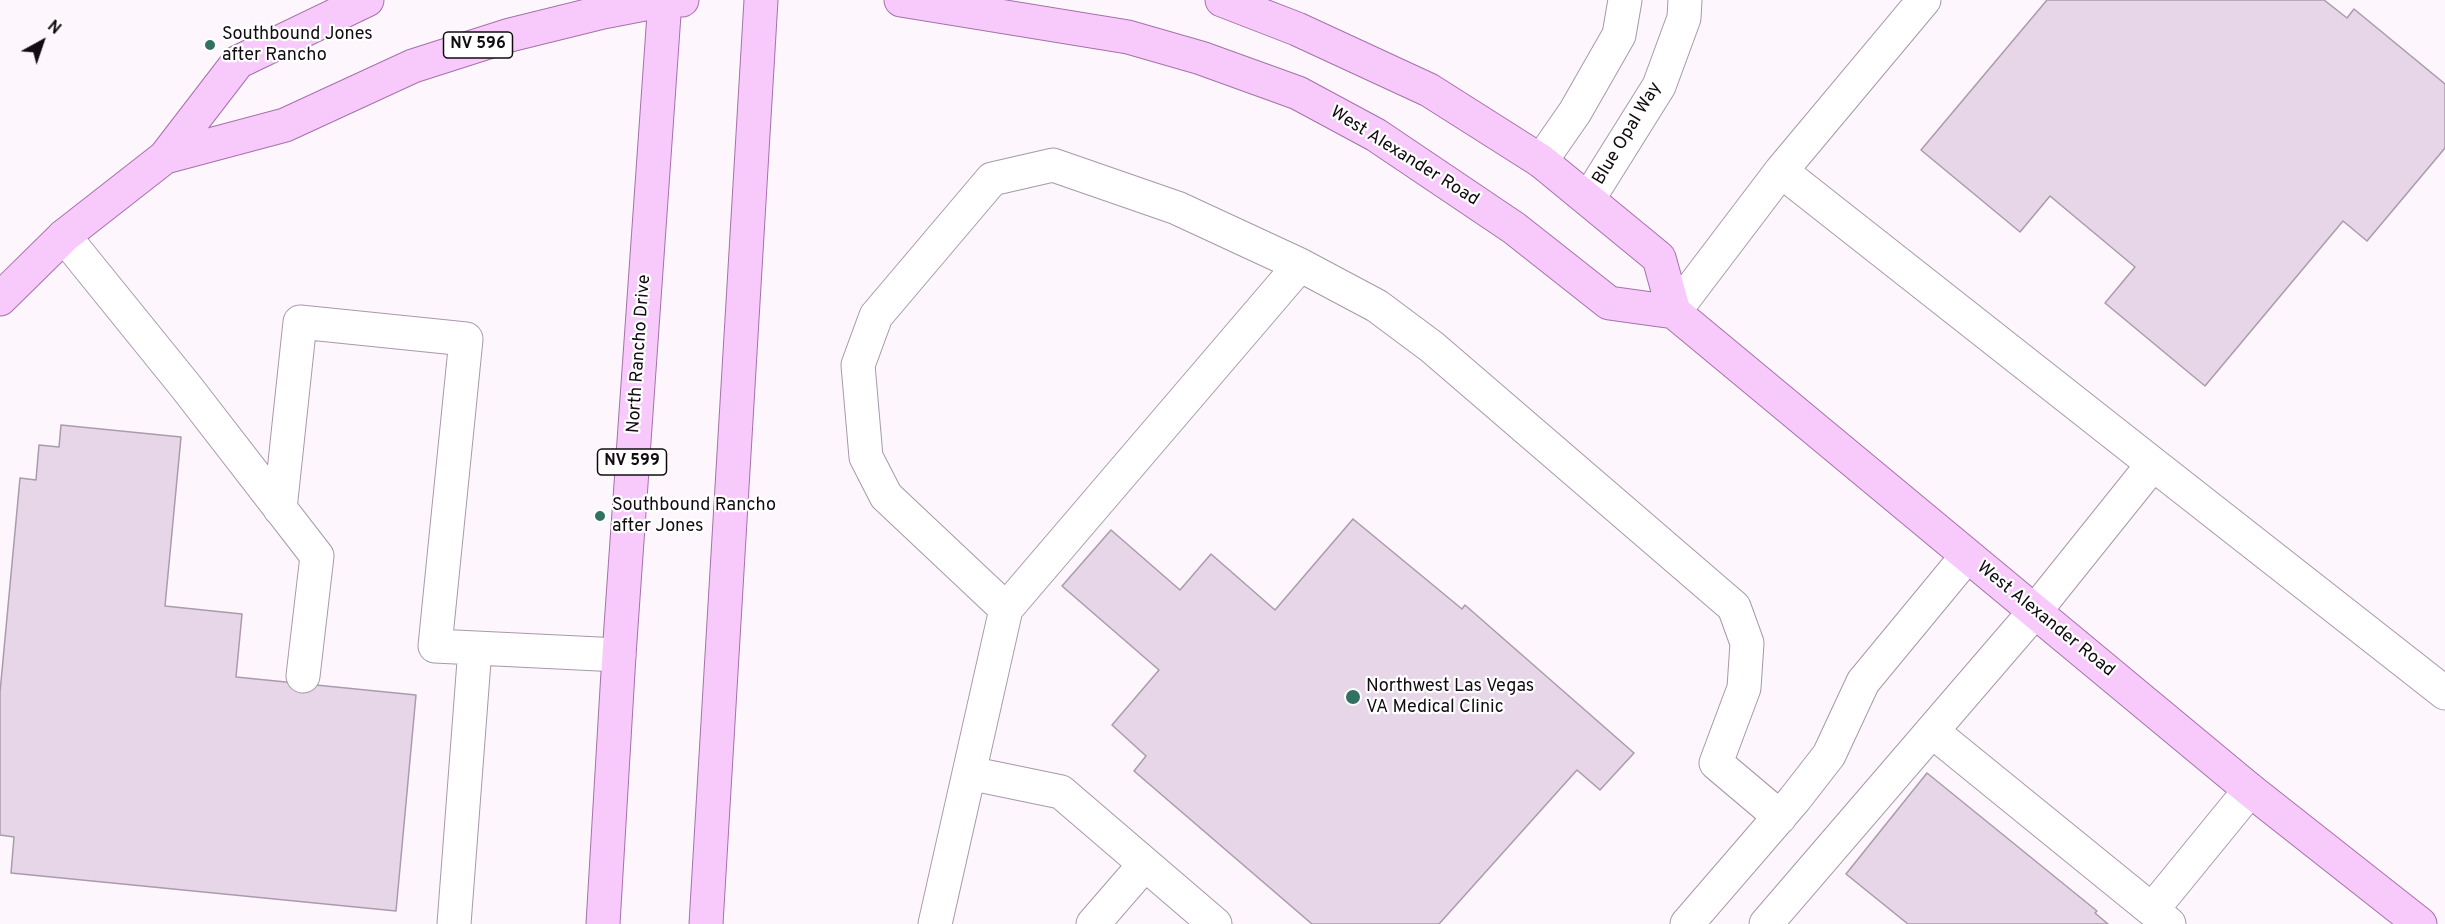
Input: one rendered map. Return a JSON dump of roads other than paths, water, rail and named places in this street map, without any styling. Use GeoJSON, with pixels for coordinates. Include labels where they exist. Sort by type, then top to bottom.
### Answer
{"type":"FeatureCollection","features":[{"type":"Feature","properties":{"kind":"main road","name":"NV 596"},"geometry":{"type":"LineString","coordinates":[[0,299],[64,236],[165,158],[238,62],[367,0]]}},
{"type":"Feature","properties":{"kind":"main road","name":"NV 596"},"geometry":{"type":"LineString","coordinates":[[165,158],[285,125],[413,66],[510,35],[603,12],[665,0],[682,0]]}},
{"type":"Feature","properties":{"kind":"main road","name":"North Rancho Drive"},"geometry":{"type":"LineString","coordinates":[[603,924],[619,655],[665,0]]}},
{"type":"Feature","properties":{"kind":"main road"},"geometry":{"type":"LineString","coordinates":[[706,924],[761,0]]}},
{"type":"Feature","properties":{"kind":"main road","name":"West Alexander Road"},"geometry":{"type":"LineString","coordinates":[[901,0],[1128,37],[1202,58],[1298,93],[1376,135],[1455,188],[1514,228],[1609,303],[1674,312],[1967,556],[2036,610],[2250,790],[2420,924]]}},
{"type":"Feature","properties":{"kind":"main road"},"geometry":{"type":"LineString","coordinates":[[1222,0],[1297,29],[1429,90],[1541,161],[1589,198],[1659,258],[1674,312]]}},
{"type":"Feature","properties":{"kind":"street"},"geometry":{"type":"LineString","coordinates":[[1541,161],[1575,112],[1619,35],[1625,0]]}},
{"type":"Feature","properties":{"kind":"street","name":"Blue Opal Way"},"geometry":{"type":"LineString","coordinates":[[1589,198],[1659,86],[1684,18],[1685,0]]}},
{"type":"Feature","properties":{"kind":"street"},"geometry":{"type":"LineString","coordinates":[[1674,312],[1781,171],[1924,0]]}},
{"type":"Feature","properties":{"kind":"street"},"geometry":{"type":"LineString","coordinates":[[1006,609],[886,496],[866,457],[858,365],[876,316],[992,179],[1053,165],[1177,208],[1300,265],[1377,306],[1432,347],[1734,607],[1747,643],[1744,688],[1716,763],[1780,817]]}},
{"type":"Feature","properties":{"kind":"street"},"geometry":{"type":"LineString","coordinates":[[1781,171],[2445,693]]}},
{"type":"Feature","properties":{"kind":"street"},"geometry":{"type":"LineString","coordinates":[[64,236],[187,388],[317,556],[303,676]]}},
{"type":"Feature","properties":{"kind":"street"},"geometry":{"type":"LineString","coordinates":[[935,924],[1006,609],[1300,265]]}},
{"type":"Feature","properties":{"kind":"street"},"geometry":{"type":"LineString","coordinates":[[280,509],[300,322],[466,339],[435,646],[619,655]]}},
{"type":"Feature","properties":{"kind":"street"},"geometry":{"type":"LineString","coordinates":[[1766,924],[2036,610],[2153,464]]}},
{"type":"Feature","properties":{"kind":"street"},"geometry":{"type":"LineString","coordinates":[[1686,924],[1780,817],[1829,755],[1863,682],[1967,556]]}},
{"type":"Feature","properties":{"kind":"street"},"geometry":{"type":"LineString","coordinates":[[454,924],[475,648]]}},
{"type":"Feature","properties":{"kind":"street"},"geometry":{"type":"LineString","coordinates":[[1933,732],[2161,917],[2250,790]]}},
{"type":"Feature","properties":{"kind":"street"},"geometry":{"type":"LineString","coordinates":[[969,773],[1061,792],[1215,924]]}},
{"type":"Feature","properties":{"kind":"street"},"geometry":{"type":"LineString","coordinates":[[1093,924],[1145,864]]}},
{"type":"Feature","properties":{"kind":"place","name":"Southbound Jones after Rancho"},"geometry":{"type":"Point","coordinates":[210,45]}},
{"type":"Feature","properties":{"kind":"place","name":"Southbound Rancho after Jones"},"geometry":{"type":"Point","coordinates":[600,516]}},
{"type":"Feature","properties":{"kind":"place","name":"Northwest Las Vegas VA Medical Clinic"},"geometry":{"type":"Point","coordinates":[1353,697]}}]}
